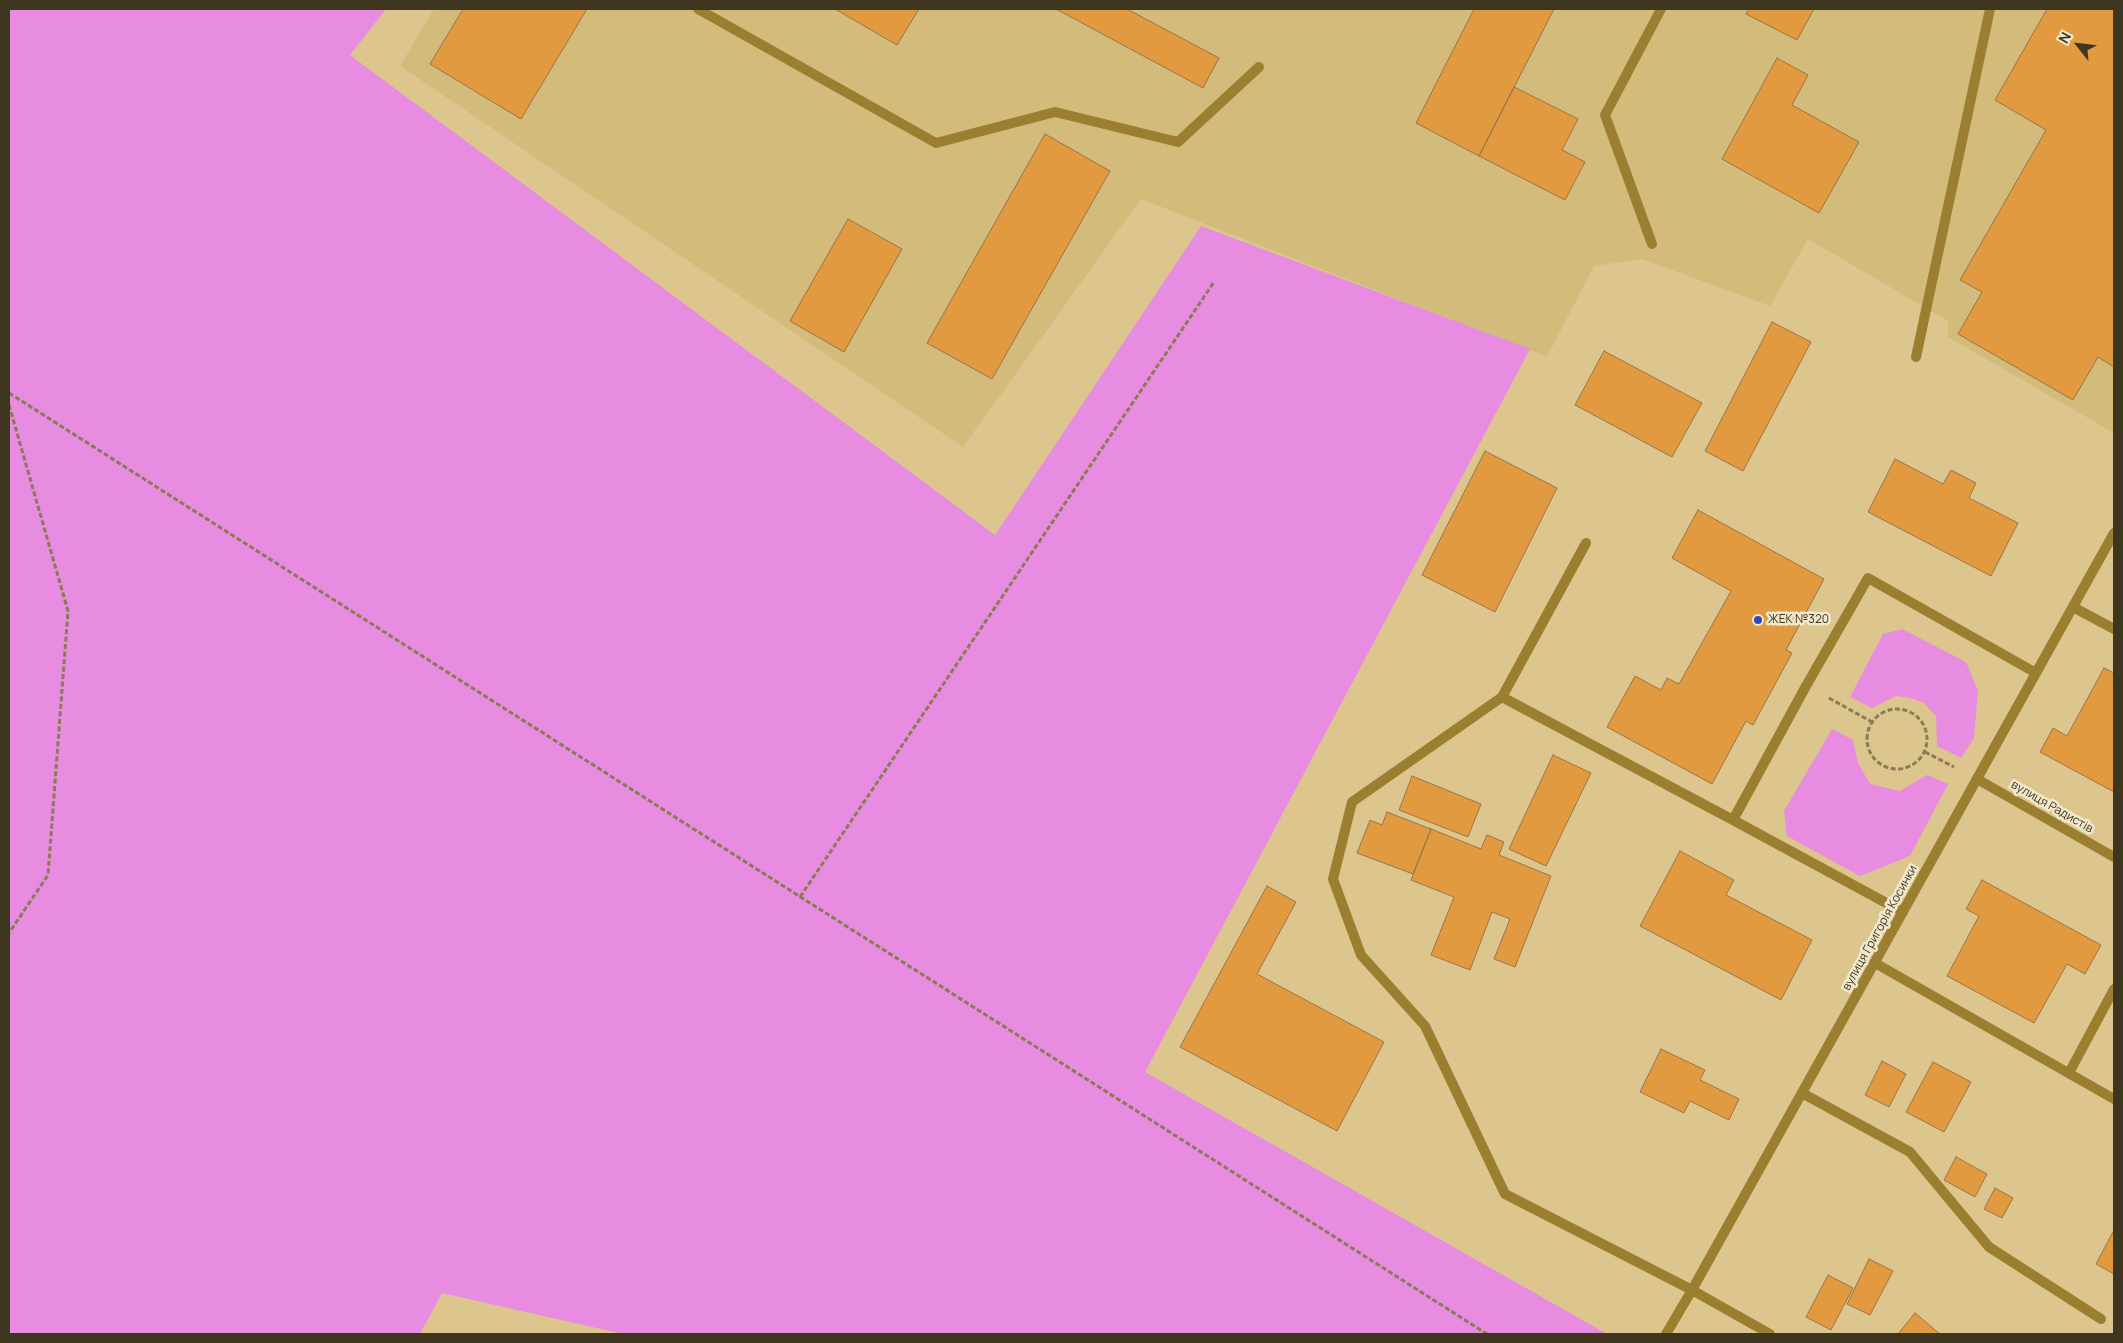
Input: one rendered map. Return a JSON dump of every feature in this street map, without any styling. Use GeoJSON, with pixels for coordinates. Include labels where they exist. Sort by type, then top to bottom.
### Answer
{"type":"FeatureCollection","features":[{"type":"Feature","properties":{"kind":"street"},"geometry":{"type":"LineString","coordinates":[[698,9],[936,143],[1055,112],[1178,142],[1259,67]]}},
{"type":"Feature","properties":{"kind":"street"},"geometry":{"type":"LineString","coordinates":[[1652,244],[1605,115],[1661,9]]}},
{"type":"Feature","properties":{"kind":"street"},"geometry":{"type":"LineString","coordinates":[[1916,357],[1990,9]]}},
{"type":"Feature","properties":{"kind":"street","name":"вулиця Григорія Косинки"},"geometry":{"type":"LineString","coordinates":[[1666,1334],[2114,533]]}},
{"type":"Feature","properties":{"kind":"street"},"geometry":{"type":"LineString","coordinates":[[1586,543],[1502,697],[1352,802],[1333,879],[1361,955],[1425,1026],[1505,1194],[1692,1290],[1770,1334]]}},
{"type":"Feature","properties":{"kind":"street"},"geometry":{"type":"LineString","coordinates":[[1733,820],[1806,686],[1868,578],[2036,673]]}},
{"type":"Feature","properties":{"kind":"street"},"geometry":{"type":"LineString","coordinates":[[2073,606],[2114,629]]}},
{"type":"Feature","properties":{"kind":"street"},"geometry":{"type":"LineString","coordinates":[[1502,697],[1903,912]]}},
{"type":"Feature","properties":{"kind":"street","name":"вулиця Радистів"},"geometry":{"type":"LineString","coordinates":[[1977,779],[2114,857]]}},
{"type":"Feature","properties":{"kind":"street"},"geometry":{"type":"LineString","coordinates":[[1874,963],[2114,1100]]}},
{"type":"Feature","properties":{"kind":"street"},"geometry":{"type":"LineString","coordinates":[[2068,1073],[2114,989]]}},
{"type":"Feature","properties":{"kind":"street"},"geometry":{"type":"LineString","coordinates":[[1802,1093],[1910,1152],[1989,1247],[2100,1319]]}},
{"type":"Feature","properties":{"kind":"path"},"geometry":{"type":"LineString","coordinates":[[800,897],[1214,282]]}},
{"type":"Feature","properties":{"kind":"path"},"geometry":{"type":"LineString","coordinates":[[9,393],[1487,1334]]}},
{"type":"Feature","properties":{"kind":"path"},"geometry":{"type":"LineString","coordinates":[[9,406],[68,611],[48,876],[9,933]]}},
{"type":"Feature","properties":{"kind":"path"},"geometry":{"type":"LineString","coordinates":[[1806,686],[1872,722]]}},
{"type":"Feature","properties":{"kind":"path"},"geometry":{"type":"LineString","coordinates":[[1895,709],[1912,713],[1924,726],[1927,734],[1925,752],[1911,766],[1902,769],[1882,765],[1869,751],[1868,731],[1872,722],[1887,711],[1895,709]]}},
{"type":"Feature","properties":{"kind":"path"},"geometry":{"type":"LineString","coordinates":[[1925,752],[1977,779]]}},
{"type":"Feature","properties":{"kind":"shaded area"},"geometry":{"type":"Polygon","coordinates":[[[9,9],[386,9],[350,55],[995,535],[1201,226],[1530,349],[1145,1072],[1607,1334],[623,1334],[442,1293],[420,1334],[9,1334],[9,9]]]}},
{"type":"Feature","properties":{"kind":"shaded area"},"geometry":{"type":"Polygon","coordinates":[[[434,9],[2114,9],[2114,433],[1948,337],[1948,321],[1808,239],[1770,306],[1642,259],[1594,266],[1547,357],[1141,199],[963,447],[400,66],[434,9]]]}},
{"type":"Feature","properties":{"kind":"shaded area"},"geometry":{"type":"Polygon","coordinates":[[[1902,629],[1966,662],[1978,691],[1974,738],[1961,758],[1937,746],[1936,716],[1924,703],[1911,698],[1896,696],[1872,708],[1850,697],[1883,634],[1902,629]]]}},
{"type":"Feature","properties":{"kind":"shaded area"},"geometry":{"type":"Polygon","coordinates":[[[1832,729],[1853,740],[1858,763],[1870,784],[1900,791],[1927,775],[1948,784],[1910,856],[1860,876],[1787,836],[1784,811],[1832,729]]]}},
{"type":"Feature","properties":{"kind":"building"},"geometry":{"type":"Polygon","coordinates":[[[463,9],[587,9],[521,119],[430,64],[463,9]]]}},
{"type":"Feature","properties":{"kind":"building"},"geometry":{"type":"Polygon","coordinates":[[[835,9],[919,9],[897,45],[835,9]]]}},
{"type":"Feature","properties":{"kind":"building"},"geometry":{"type":"Polygon","coordinates":[[[1056,9],[1127,9],[1219,58],[1203,88],[1056,9]]]}},
{"type":"Feature","properties":{"kind":"building"},"geometry":{"type":"Polygon","coordinates":[[[1474,9],[1554,9],[1479,156],[1416,123],[1474,9]]]}},
{"type":"Feature","properties":{"kind":"building"},"geometry":{"type":"Polygon","coordinates":[[[1749,9],[1814,9],[1797,40],[1746,14],[1749,9]]]}},
{"type":"Feature","properties":{"kind":"building"},"geometry":{"type":"Polygon","coordinates":[[[2047,9],[2114,9],[2114,367],[2098,357],[2073,400],[1958,334],[1982,292],[1960,280],[2046,130],[1995,100],[2047,9]]]}},
{"type":"Feature","properties":{"kind":"building"},"geometry":{"type":"Polygon","coordinates":[[[1777,58],[1808,75],[1792,105],[1859,142],[1819,213],[1722,159],[1777,58]]]}},
{"type":"Feature","properties":{"kind":"building"},"geometry":{"type":"Polygon","coordinates":[[[1514,87],[1578,119],[1562,150],[1585,162],[1565,200],[1479,156],[1514,87]]]}},
{"type":"Feature","properties":{"kind":"building"},"geometry":{"type":"Polygon","coordinates":[[[1045,134],[1110,171],[992,379],[927,343],[1045,134]]]}},
{"type":"Feature","properties":{"kind":"building"},"geometry":{"type":"Polygon","coordinates":[[[848,219],[902,249],[844,352],[790,321],[848,219]]]}},
{"type":"Feature","properties":{"kind":"building"},"geometry":{"type":"Polygon","coordinates":[[[1772,322],[1811,342],[1743,471],[1705,451],[1772,322]]]}},
{"type":"Feature","properties":{"kind":"building"},"geometry":{"type":"Polygon","coordinates":[[[1604,351],[1702,403],[1672,457],[1575,405],[1604,351]]]}},
{"type":"Feature","properties":{"kind":"building"},"geometry":{"type":"Polygon","coordinates":[[[1485,451],[1557,488],[1495,612],[1422,575],[1485,451]]]}},
{"type":"Feature","properties":{"kind":"building"},"geometry":{"type":"Polygon","coordinates":[[[1895,459],[1943,484],[1951,470],[1976,483],[1969,498],[2018,523],[1991,576],[1868,512],[1895,459]]]}},
{"type":"Feature","properties":{"kind":"building","name":"ЖЕК №320"},"geometry":{"type":"Polygon","coordinates":[[[1698,510],[1824,579],[1786,650],[1792,653],[1753,725],[1746,721],[1712,784],[1607,727],[1635,676],[1661,690],[1667,678],[1679,684],[1731,591],[1672,558],[1698,510]]]}},
{"type":"Feature","properties":{"kind":"building"},"geometry":{"type":"Polygon","coordinates":[[[2104,668],[2114,673],[2114,792],[2040,752],[2053,728],[2067,736],[2104,668]]]}},
{"type":"Feature","properties":{"kind":"building"},"geometry":{"type":"Polygon","coordinates":[[[1553,755],[1591,773],[1546,866],[1509,849],[1553,755]]]}},
{"type":"Feature","properties":{"kind":"building"},"geometry":{"type":"Polygon","coordinates":[[[1412,776],[1481,804],[1468,837],[1399,810],[1412,776]]]}},
{"type":"Feature","properties":{"kind":"building"},"geometry":{"type":"Polygon","coordinates":[[[1387,812],[1431,829],[1413,874],[1357,853],[1370,820],[1382,825],[1387,812]]]}},
{"type":"Feature","properties":{"kind":"building"},"geometry":{"type":"Polygon","coordinates":[[[1431,829],[1481,849],[1487,835],[1504,842],[1499,855],[1551,876],[1515,967],[1494,959],[1510,919],[1492,912],[1470,970],[1431,955],[1454,897],[1411,880],[1431,829]]]}},
{"type":"Feature","properties":{"kind":"building"},"geometry":{"type":"Polygon","coordinates":[[[1680,851],[1734,880],[1726,895],[1812,940],[1781,1000],[1640,926],[1680,851]]]}},
{"type":"Feature","properties":{"kind":"building"},"geometry":{"type":"Polygon","coordinates":[[[1982,880],[2101,945],[2085,974],[2067,964],[2034,1023],[1947,976],[1979,916],[1966,909],[1982,880]]]}},
{"type":"Feature","properties":{"kind":"building"},"geometry":{"type":"Polygon","coordinates":[[[1267,886],[1296,902],[1257,974],[1384,1042],[1337,1131],[1180,1047],[1267,886]]]}},
{"type":"Feature","properties":{"kind":"building"},"geometry":{"type":"Polygon","coordinates":[[[1661,1049],[1705,1070],[1700,1080],[1739,1099],[1729,1120],[1690,1101],[1684,1113],[1640,1092],[1661,1049]]]}},
{"type":"Feature","properties":{"kind":"building"},"geometry":{"type":"Polygon","coordinates":[[[1882,1061],[1906,1074],[1889,1107],[1865,1095],[1882,1061]]]}},
{"type":"Feature","properties":{"kind":"building"},"geometry":{"type":"Polygon","coordinates":[[[1933,1062],[1971,1082],[1944,1132],[1906,1112],[1933,1062]]]}},
{"type":"Feature","properties":{"kind":"building"},"geometry":{"type":"Polygon","coordinates":[[[1956,1157],[1987,1174],[1975,1197],[1944,1180],[1956,1157]]]}},
{"type":"Feature","properties":{"kind":"building"},"geometry":{"type":"Polygon","coordinates":[[[1995,1188],[2013,1198],[2002,1218],[1984,1209],[1995,1188]]]}},
{"type":"Feature","properties":{"kind":"building"},"geometry":{"type":"Polygon","coordinates":[[[2114,1230],[2114,1274],[2096,1264],[2114,1230]]]}},
{"type":"Feature","properties":{"kind":"building"},"geometry":{"type":"Polygon","coordinates":[[[1869,1259],[1893,1271],[1870,1315],[1847,1304],[1869,1259]]]}},
{"type":"Feature","properties":{"kind":"building"},"geometry":{"type":"Polygon","coordinates":[[[1828,1275],[1853,1288],[1831,1330],[1806,1317],[1828,1275]]]}},
{"type":"Feature","properties":{"kind":"building"},"geometry":{"type":"Polygon","coordinates":[[[1915,1313],[1940,1334],[1898,1334],[1915,1313]]]}},
{"type":"Feature","properties":{"kind":"place","name":"ЖЕК №320"},"geometry":{"type":"Point","coordinates":[1758,620]}}]}
